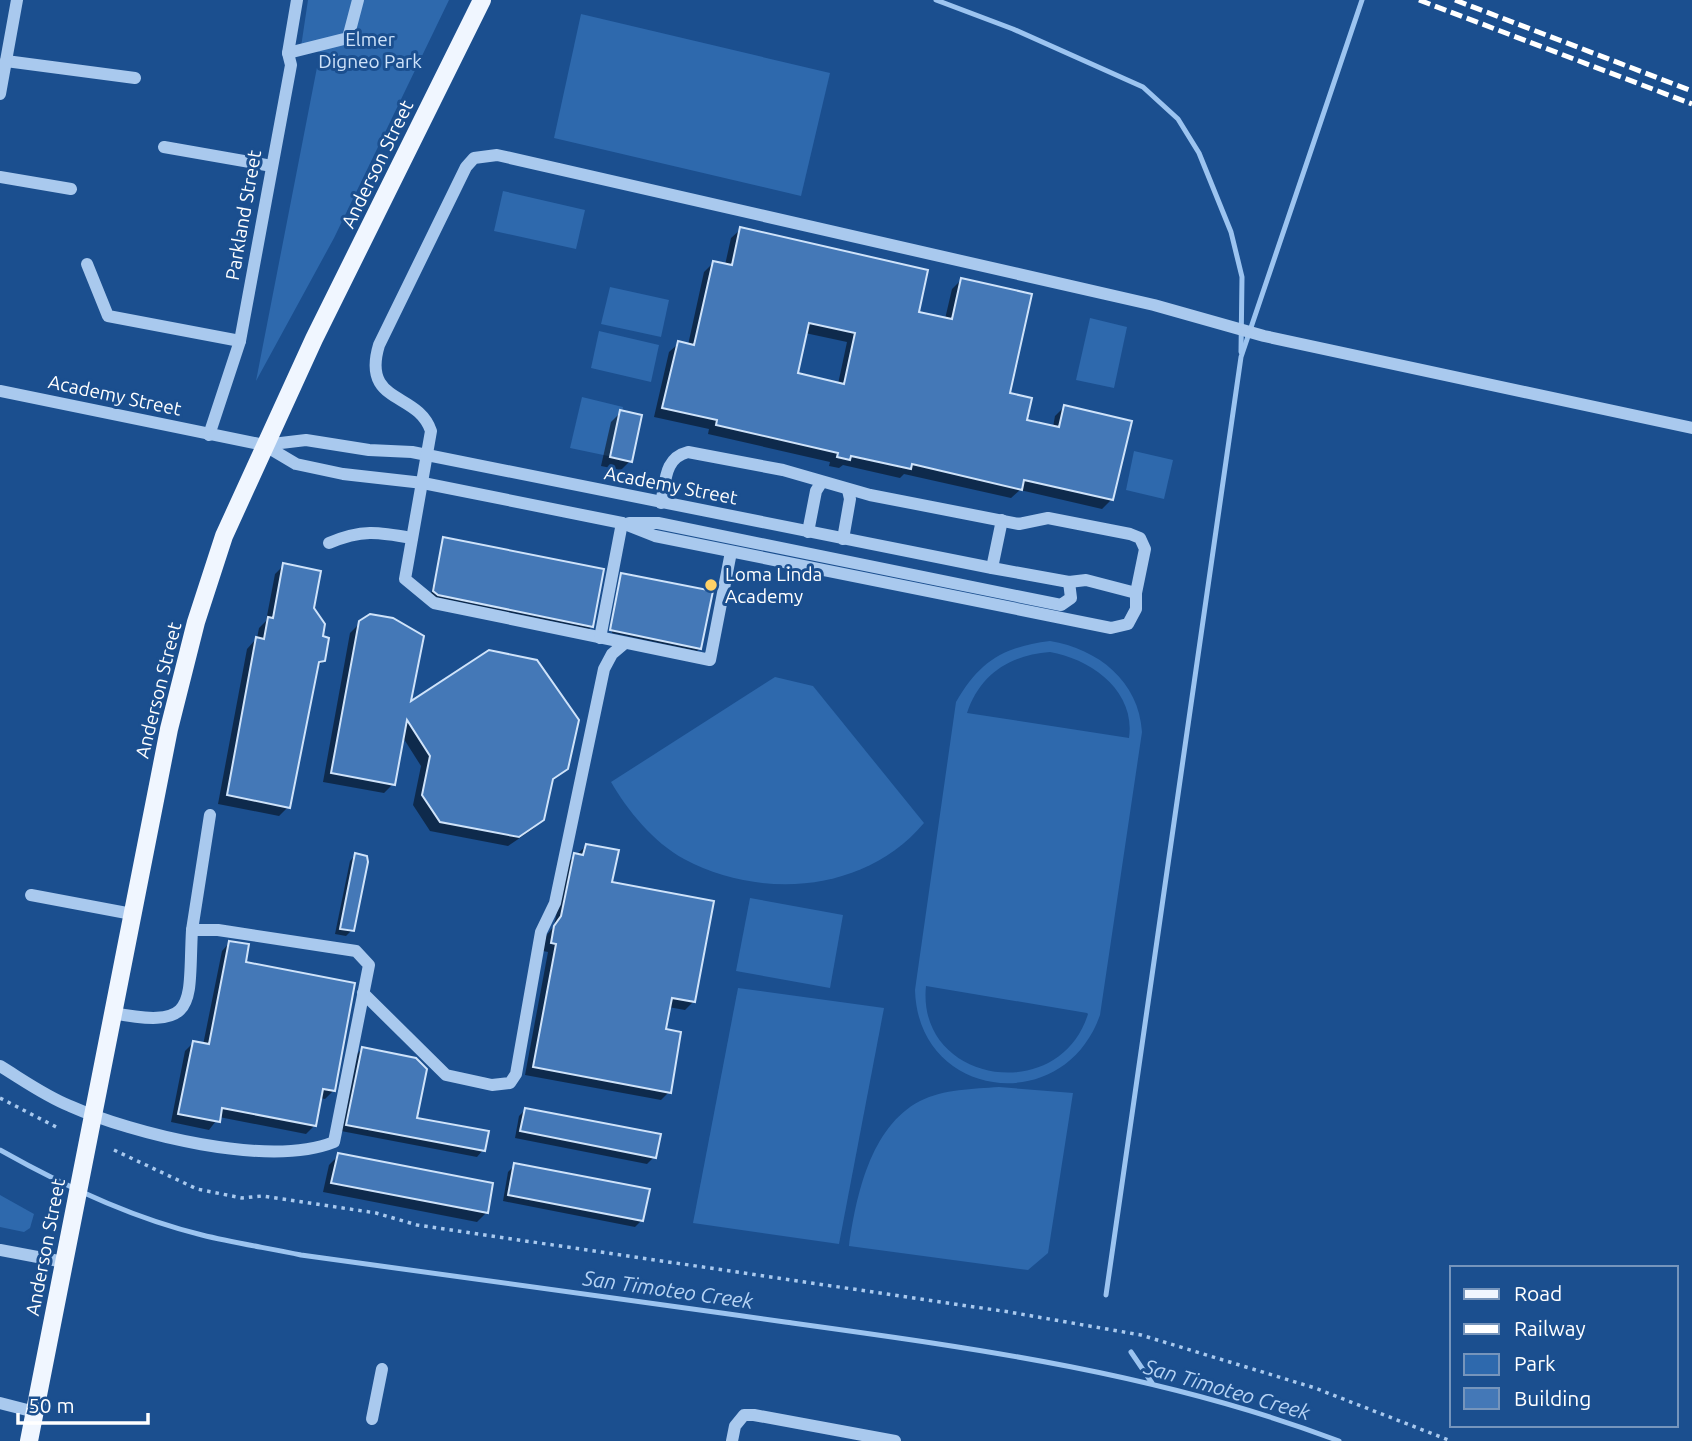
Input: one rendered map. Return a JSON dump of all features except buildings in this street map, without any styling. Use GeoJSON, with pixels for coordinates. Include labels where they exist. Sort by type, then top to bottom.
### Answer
{"type":"FeatureCollection","features":[{"type":"Feature","properties":{"kind":"main road","name":"Anderson Street"},"geometry":{"type":"LineString","coordinates":[[29,1441],[169,729],[196,622],[224,536],[264,445],[482,0]]}},
{"type":"Feature","properties":{"kind":"street"},"geometry":{"type":"LineString","coordinates":[[0,94],[17,0]]}},
{"type":"Feature","properties":{"kind":"street","name":"Parkland Street"},"geometry":{"type":"LineString","coordinates":[[209,435],[240,341],[291,65],[288,53],[297,0]]}},
{"type":"Feature","properties":{"kind":"street"},"geometry":{"type":"LineString","coordinates":[[288,53],[348,38],[358,0]]}},
{"type":"Feature","properties":{"kind":"street"},"geometry":{"type":"LineString","coordinates":[[6,61],[135,78]]}},
{"type":"Feature","properties":{"kind":"street"},"geometry":{"type":"LineString","coordinates":[[164,147],[272,166]]}},
{"type":"Feature","properties":{"kind":"street"},"geometry":{"type":"LineString","coordinates":[[731,551],[710,660],[434,603],[405,579],[428,457],[429,425],[422,416],[384,390],[376,378],[374,361],[379,345],[466,167],[482,154],[497,155],[768,215],[1154,305],[1264,336],[1692,428]]}},
{"type":"Feature","properties":{"kind":"street"},"geometry":{"type":"LineString","coordinates":[[0,177],[71,189]]}},
{"type":"Feature","properties":{"kind":"street"},"geometry":{"type":"LineString","coordinates":[[87,264],[108,316],[240,341]]}},
{"type":"Feature","properties":{"kind":"street","name":"Academy Street"},"geometry":{"type":"LineString","coordinates":[[0,391],[264,445],[306,440],[428,457],[992,568],[1069,582],[1086,580],[1136,593],[1136,609],[1128,624],[1111,628],[655,536],[622,523],[423,483],[344,474],[296,464],[264,445]]}},
{"type":"Feature","properties":{"kind":"street"},"geometry":{"type":"LineString","coordinates":[[661,503],[670,463],[676,455],[688,452],[783,470],[821,483],[1002,520],[1027,523],[1048,518],[1140,538],[1145,549],[1136,593]]}},
{"type":"Feature","properties":{"kind":"street"},"geometry":{"type":"LineString","coordinates":[[808,532],[816,491],[821,483]]}},
{"type":"Feature","properties":{"kind":"street"},"geometry":{"type":"LineString","coordinates":[[843,539],[850,499],[848,489]]}},
{"type":"Feature","properties":{"kind":"street"},"geometry":{"type":"LineString","coordinates":[[992,568],[1002,520]]}},
{"type":"Feature","properties":{"kind":"street"},"geometry":{"type":"LineString","coordinates":[[600,638],[622,523]]}},
{"type":"Feature","properties":{"kind":"street","name":"Academy Street"},"geometry":{"type":"LineString","coordinates":[[622,523],[658,523],[1061,605],[1071,598],[1069,582]]}},
{"type":"Feature","properties":{"kind":"street"},"geometry":{"type":"LineString","coordinates":[[329,543],[354,532],[379,532],[412,538]]}},
{"type":"Feature","properties":{"kind":"street"},"geometry":{"type":"LineString","coordinates":[[363,993],[446,1075],[492,1084],[510,1083],[516,1074],[541,932],[555,903],[604,669],[612,654],[625,643]]}},
{"type":"Feature","properties":{"kind":"street"},"geometry":{"type":"LineString","coordinates":[[113,1013],[165,1020],[182,1010],[189,993],[192,930],[210,815]]}},
{"type":"Feature","properties":{"kind":"street"},"geometry":{"type":"LineString","coordinates":[[31,895],[132,914]]}},
{"type":"Feature","properties":{"kind":"street"},"geometry":{"type":"LineString","coordinates":[[0,1066],[66,1105],[142,1131],[246,1150],[312,1151],[334,1142],[369,965],[356,951],[218,930],[192,930]]}},
{"type":"Feature","properties":{"kind":"street"},"geometry":{"type":"LineString","coordinates":[[0,1250],[64,1262]]}},
{"type":"Feature","properties":{"kind":"street"},"geometry":{"type":"LineString","coordinates":[[372,1419],[382,1369]]}},
{"type":"Feature","properties":{"kind":"street"},"geometry":{"type":"LineString","coordinates":[[0,1403],[35,1412]]}},
{"type":"Feature","properties":{"kind":"street"},"geometry":{"type":"LineString","coordinates":[[732,1441],[735,1426],[744,1415],[825,1435],[895,1441]]}},
{"type":"Feature","properties":{"kind":"path"},"geometry":{"type":"LineString","coordinates":[[0,1098],[60,1129]]}},
{"type":"Feature","properties":{"kind":"path"},"geometry":{"type":"LineString","coordinates":[[114,1150],[197,1189],[242,1198],[262,1196],[351,1209],[417,1225],[1009,1312],[1140,1335],[1315,1388],[1451,1441]]}},
{"type":"Feature","properties":{"kind":"green space","name":"Elmer Digneo Park"},"geometry":{"type":"Polygon","coordinates":[[[308,0],[449,0],[334,238],[256,381],[320,52],[301,47],[308,0]]]}},
{"type":"Feature","properties":{"kind":"green space"},"geometry":{"type":"Polygon","coordinates":[[[581,14],[830,73],[801,196],[554,138],[581,14]]]}},
{"type":"Feature","properties":{"kind":"green space"},"geometry":{"type":"Polygon","coordinates":[[[503,191],[585,210],[576,249],[494,231],[503,191]]]}},
{"type":"Feature","properties":{"kind":"green space"},"geometry":{"type":"Polygon","coordinates":[[[610,287],[669,300],[661,337],[601,324],[610,287]]]}},
{"type":"Feature","properties":{"kind":"green space"},"geometry":{"type":"Polygon","coordinates":[[[1090,318],[1127,327],[1114,388],[1076,380],[1090,318]]]}},
{"type":"Feature","properties":{"kind":"green space"},"geometry":{"type":"Polygon","coordinates":[[[599,331],[659,345],[651,382],[591,368],[599,331]]]}},
{"type":"Feature","properties":{"kind":"green space"},"geometry":{"type":"Polygon","coordinates":[[[582,397],[623,407],[613,457],[570,448],[582,397]]]}},
{"type":"Feature","properties":{"kind":"green space"},"geometry":{"type":"Polygon","coordinates":[[[1134,451],[1173,460],[1164,499],[1126,490],[1134,451]]]}},
{"type":"Feature","properties":{"kind":"green space"},"geometry":{"type":"Polygon","coordinates":[[[1050,641],[1068,645],[1084,651],[1113,670],[1133,697],[1142,732],[1100,1015],[1082,1048],[1056,1070],[1026,1081],[995,1082],[965,1073],[940,1055],[922,1027],[915,990],[956,702],[974,676],[994,658],[1050,641]],[[1050,652],[1022,657],[998,669],[980,687],[967,713],[1129,738],[1129,721],[1125,706],[1118,692],[1107,680],[1081,662],[1050,652]],[[926,986],[929,1019],[943,1044],[965,1062],[992,1071],[1021,1072],[1049,1063],[1072,1043],[1088,1014],[1087,1013],[926,986]]]}},
{"type":"Feature","properties":{"kind":"green space"},"geometry":{"type":"Polygon","coordinates":[[[775,677],[813,686],[924,823],[900,846],[872,864],[842,876],[811,883],[746,881],[714,872],[684,859],[662,844],[633,815],[611,782],[775,677]]]}},
{"type":"Feature","properties":{"kind":"green space"},"geometry":{"type":"Polygon","coordinates":[[[750,898],[843,915],[830,988],[736,971],[750,898]]]}},
{"type":"Feature","properties":{"kind":"green space"},"geometry":{"type":"Polygon","coordinates":[[[738,988],[884,1008],[839,1244],[693,1223],[738,988]]]}},
{"type":"Feature","properties":{"kind":"green space"},"geometry":{"type":"Polygon","coordinates":[[[999,1087],[1073,1093],[1048,1253],[1028,1270],[849,1246],[856,1206],[868,1165],[877,1145],[903,1113],[920,1101],[939,1094],[999,1087]]]}},
{"type":"Feature","properties":{"kind":"green space"},"geometry":{"type":"Polygon","coordinates":[[[0,1195],[34,1214],[30,1228],[24,1232],[0,1227],[0,1195]]]}},
{"type":"Feature","properties":{"kind":"waterway"},"geometry":{"type":"LineString","coordinates":[[936,0],[1013,29],[1143,87],[1178,119],[1199,153],[1231,232],[1242,277],[1241,352]]}},
{"type":"Feature","properties":{"kind":"waterway"},"geometry":{"type":"LineString","coordinates":[[1106,1295],[1241,357],[1362,0]]}},
{"type":"Feature","properties":{"kind":"waterway","name":"San Timoteo Creek"},"geometry":{"type":"LineString","coordinates":[[0,1150],[72,1188],[123,1210],[214,1238],[301,1255],[996,1353],[1135,1380],[1203,1397],[1272,1417],[1339,1441]]}},
{"type":"Feature","properties":{"kind":"waterway"},"geometry":{"type":"LineString","coordinates":[[1131,1352],[1152,1383]]}},
{"type":"Feature","properties":{"kind":"railway"},"geometry":{"type":"LineString","coordinates":[[1419,0],[1692,104]]}},
{"type":"Feature","properties":{"kind":"railway"},"geometry":{"type":"LineString","coordinates":[[1455,0],[1692,91]]}},
{"type":"Feature","properties":{"kind":"place","name":"Loma Linda Academy"},"geometry":{"type":"Point","coordinates":[711,585]}}]}
